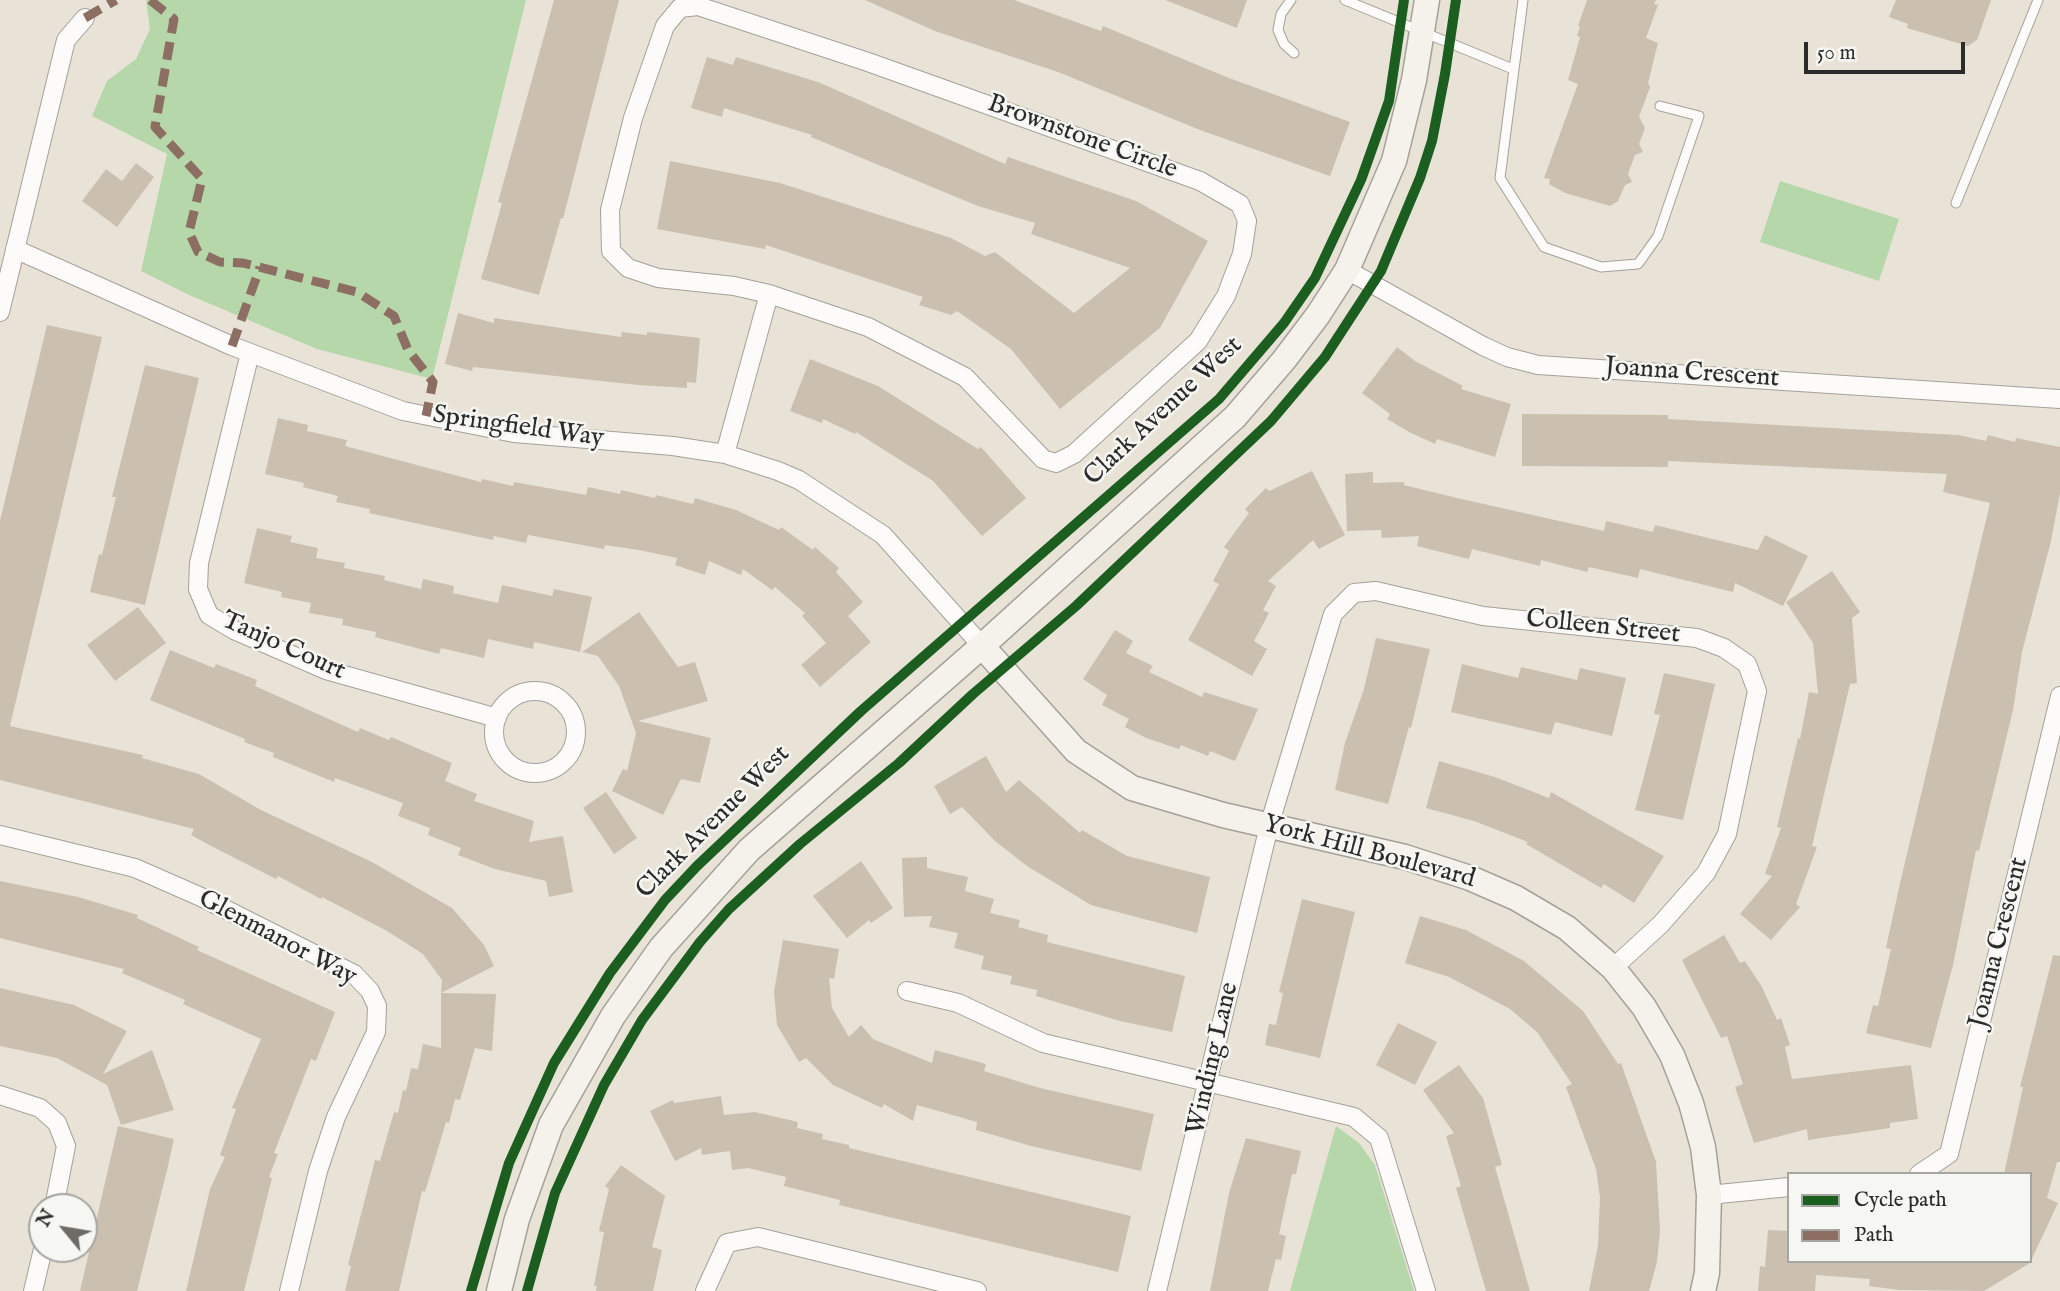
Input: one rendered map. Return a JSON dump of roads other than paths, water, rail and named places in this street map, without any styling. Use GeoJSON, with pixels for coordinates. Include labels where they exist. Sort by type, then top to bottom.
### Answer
{"type":"FeatureCollection","features":[{"type":"Feature","properties":{"kind":"street","name":"Clark Avenue West"},"geometry":{"type":"LineString","coordinates":[[499,1291],[517,1219],[551,1125],[613,1016],[661,948],[749,850],[982,646],[1235,417],[1284,360],[1347,270],[1394,161],[1414,80],[1426,0]]}},
{"type":"Feature","properties":{"kind":"street","name":"Brownstone Circle"},"geometry":{"type":"LineString","coordinates":[[698,6],[738,18],[1200,181],[1240,204],[1247,221],[1242,254],[1226,296],[1198,341],[1074,454],[1056,463],[1043,459],[965,377],[868,327],[769,294],[734,286],[658,278],[628,268],[611,251],[610,209],[633,118],[665,26],[680,8],[698,6]]}},
{"type":"Feature","properties":{"kind":"street"},"geometry":{"type":"LineString","coordinates":[[0,312],[66,40],[85,18]]}},
{"type":"Feature","properties":{"kind":"street","name":"Springfield Way"},"geometry":{"type":"LineString","coordinates":[[15,249],[250,353],[403,411],[480,428],[673,446],[725,454],[799,480],[883,535],[982,646]]}},
{"type":"Feature","properties":{"kind":"street","name":"Joanna Crescent"},"geometry":{"type":"LineString","coordinates":[[1347,270],[1483,346],[1507,357],[1538,365],[2060,400]]}},
{"type":"Feature","properties":{"kind":"street"},"geometry":{"type":"LineString","coordinates":[[725,454],[769,294]]}},
{"type":"Feature","properties":{"kind":"street","name":"Tanjo Court"},"geometry":{"type":"LineString","coordinates":[[250,353],[199,563],[198,589],[209,615],[234,630],[326,670],[497,718]]}},
{"type":"Feature","properties":{"kind":"street","name":"Colleen Street"},"geometry":{"type":"LineString","coordinates":[[1269,826],[1333,614],[1354,593],[1376,591],[1483,616],[1697,638],[1724,648],[1747,664],[1757,691],[1727,834],[1706,873],[1661,924],[1613,968]]}},
{"type":"Feature","properties":{"kind":"street","name":"York Hill Boulevard"},"geometry":{"type":"LineString","coordinates":[[982,646],[1076,751],[1102,771],[1132,788],[1269,826],[1405,857],[1470,878],[1516,898],[1567,928],[1613,968],[1644,1007],[1672,1055],[1691,1103],[1703,1147],[1709,1195],[1707,1273],[1703,1291]]}},
{"type":"Feature","properties":{"kind":"street"},"geometry":{"type":"LineString","coordinates":[[526,693],[552,695],[564,702],[576,726],[571,752],[551,770],[538,773],[513,766],[497,746],[497,718],[513,698],[526,693]]}},
{"type":"Feature","properties":{"kind":"street","name":"Joanna Crescent"},"geometry":{"type":"LineString","coordinates":[[1922,1172],[1949,1154],[2060,696]]}},
{"type":"Feature","properties":{"kind":"street","name":"Winding Lane"},"geometry":{"type":"LineString","coordinates":[[1157,1291],[1269,826]]}},
{"type":"Feature","properties":{"kind":"street","name":"Glenmanor Way"},"geometry":{"type":"LineString","coordinates":[[0,835],[135,868],[201,897],[354,974],[370,991],[377,1006],[376,1032],[336,1117],[315,1182],[289,1291]]}},
{"type":"Feature","properties":{"kind":"street"},"geometry":{"type":"LineString","coordinates":[[907,990],[958,1003],[1043,1043],[1354,1117],[1379,1138],[1426,1291]]}},
{"type":"Feature","properties":{"kind":"street"},"geometry":{"type":"LineString","coordinates":[[0,1095],[40,1108],[57,1122],[66,1146],[57,1193]]}},
{"type":"Feature","properties":{"kind":"street"},"geometry":{"type":"LineString","coordinates":[[1709,1195],[1787,1187]]}},
{"type":"Feature","properties":{"kind":"street"},"geometry":{"type":"LineString","coordinates":[[705,1291],[727,1244],[758,1237],[977,1291]]}},
{"type":"Feature","properties":{"kind":"street"},"geometry":{"type":"LineString","coordinates":[[33,1291],[40,1263]]}},
{"type":"Feature","properties":{"kind":"lane"},"geometry":{"type":"LineString","coordinates":[[1292,0],[1281,14],[1278,30],[1284,44],[1294,53]]}},
{"type":"Feature","properties":{"kind":"lane"},"geometry":{"type":"LineString","coordinates":[[1345,0],[1513,69]]}},
{"type":"Feature","properties":{"kind":"lane"},"geometry":{"type":"LineString","coordinates":[[1523,0],[1500,178],[1544,247],[1601,267],[1638,264],[1658,236],[1699,116],[1660,106]]}},
{"type":"Feature","properties":{"kind":"lane"},"geometry":{"type":"LineString","coordinates":[[1956,203],[2038,0]]}}]}
